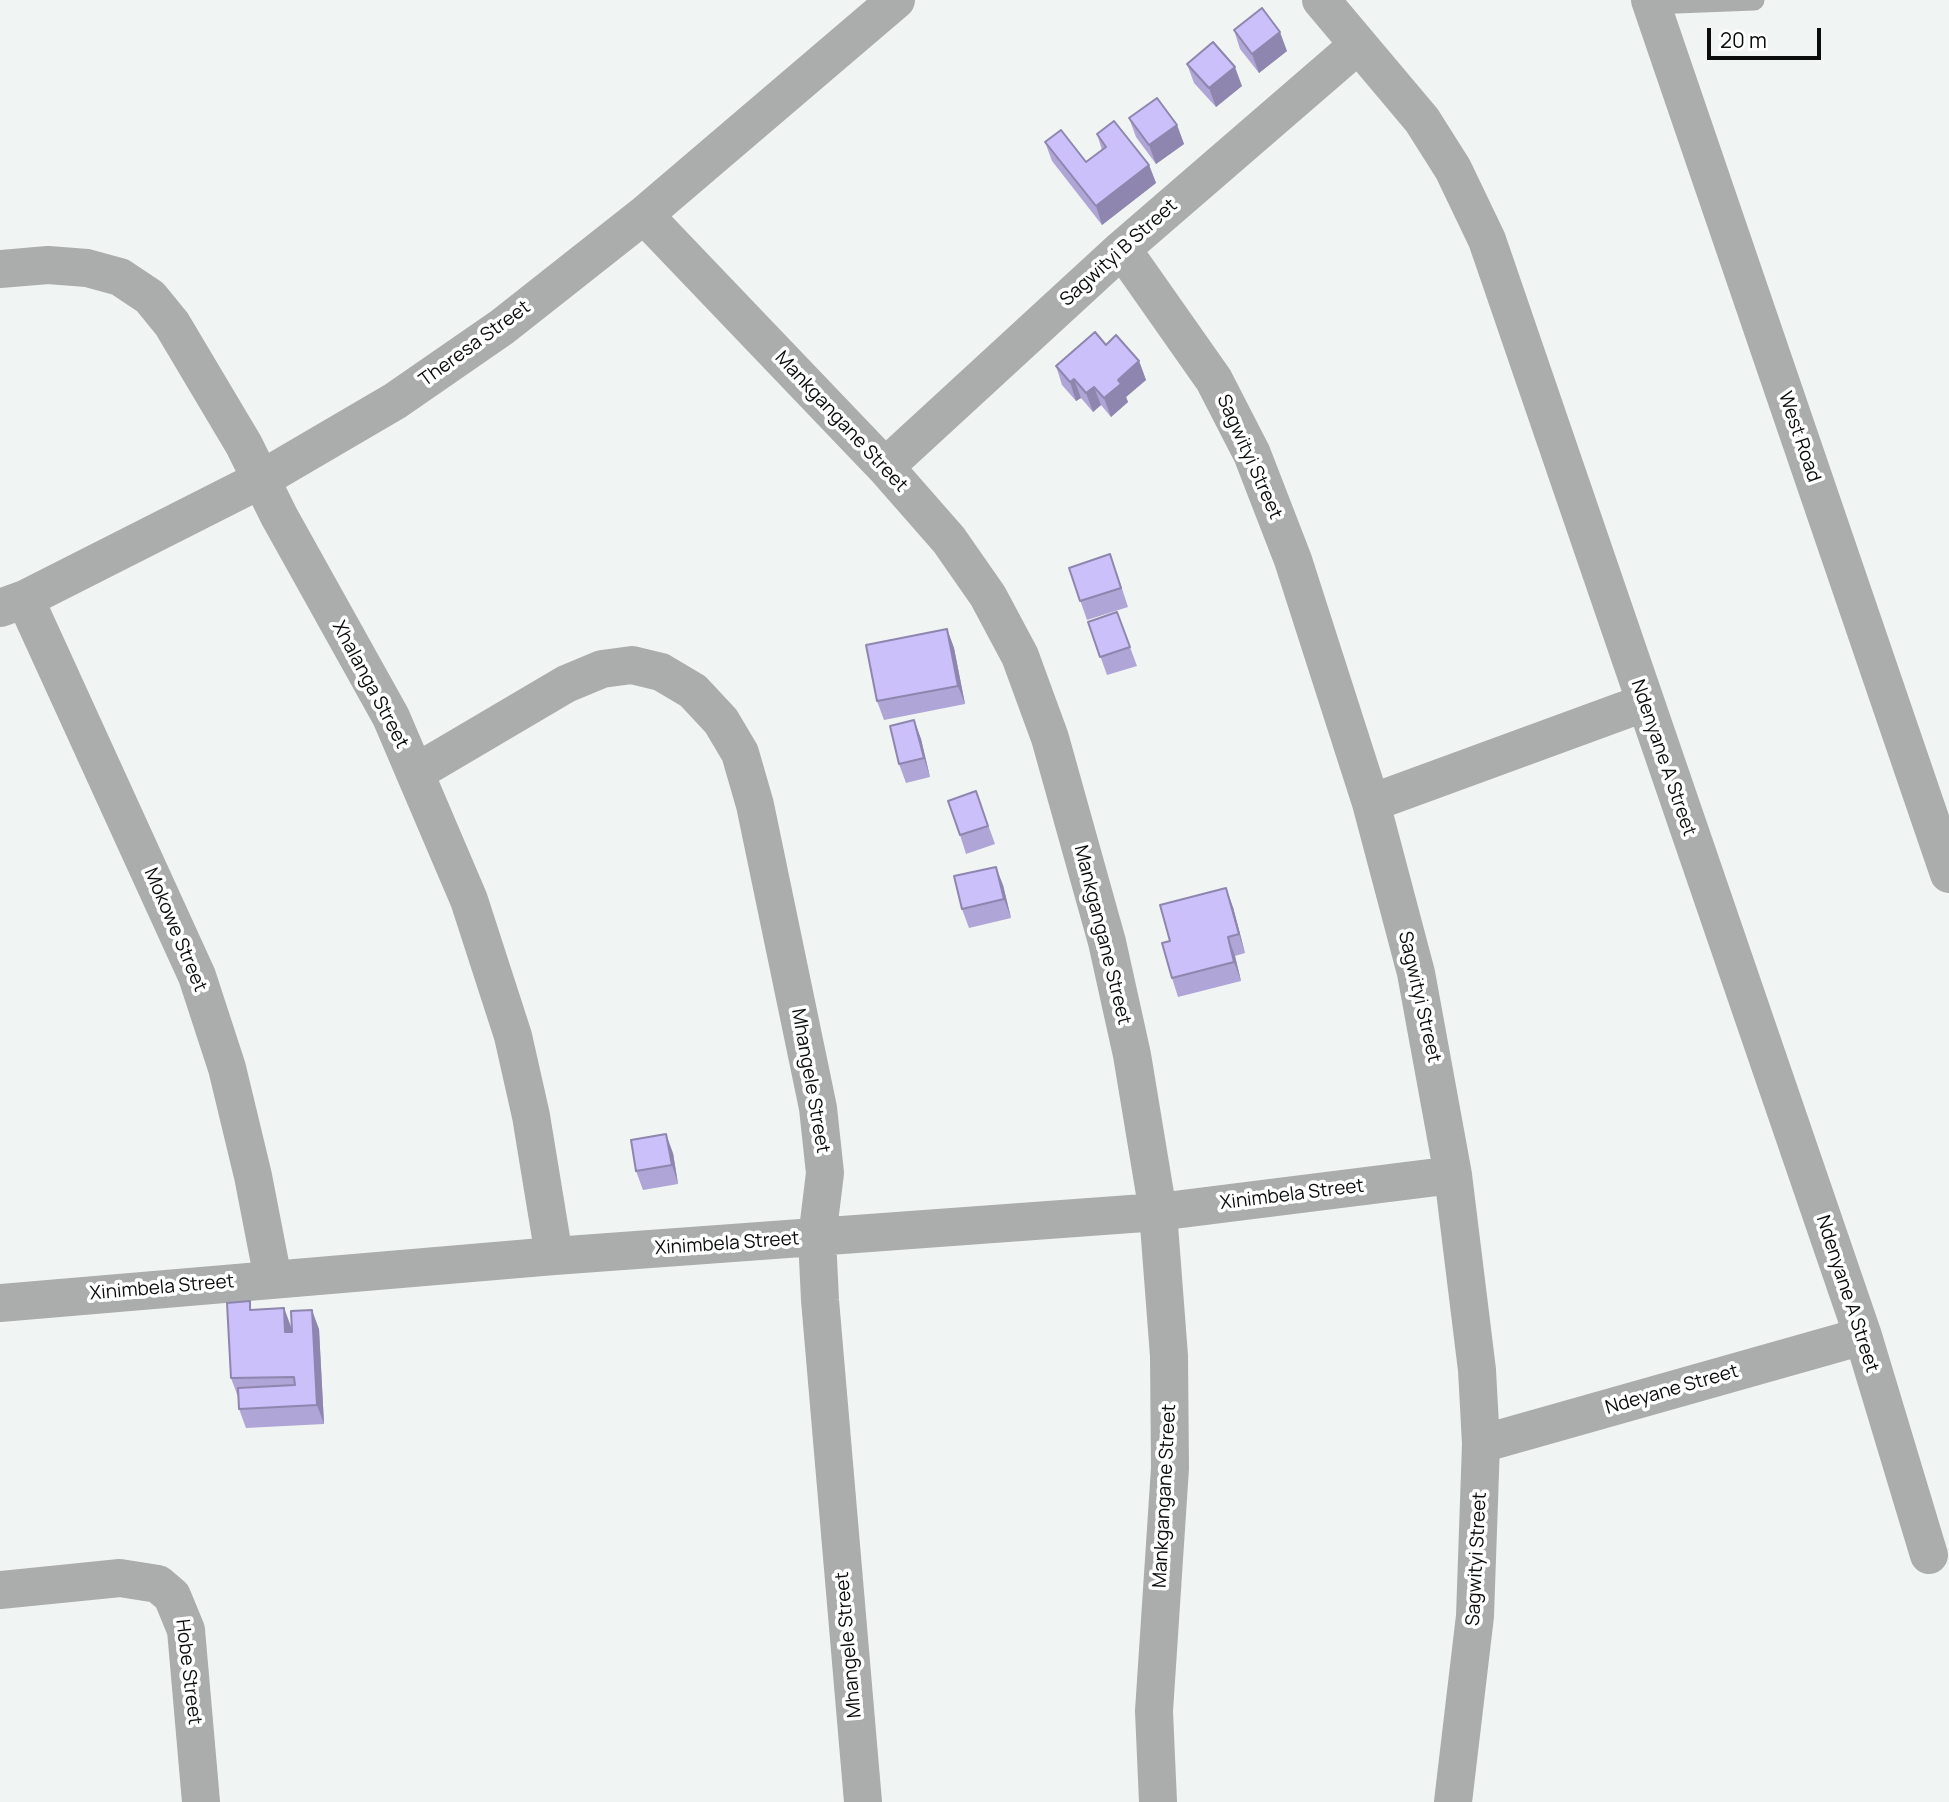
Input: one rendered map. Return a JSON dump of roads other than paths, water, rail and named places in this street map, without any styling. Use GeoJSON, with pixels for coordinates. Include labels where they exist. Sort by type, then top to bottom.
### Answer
{"type":"FeatureCollection","features":[{"type":"Feature","properties":{"kind":"street","name":"Theresa Street"},"geometry":{"type":"LineString","coordinates":[[13,604],[260,480],[395,401],[502,327],[644,215],[897,0]]}},
{"type":"Feature","properties":{"kind":"street","name":"Ndenyane A Street"},"geometry":{"type":"LineString","coordinates":[[1321,0],[1394,83],[1422,120],[1453,169],[1488,240],[1644,703],[1863,1336],[1929,1555]]}},
{"type":"Feature","properties":{"kind":"street","name":"West Road"},"geometry":{"type":"LineString","coordinates":[[1651,2],[1949,874]]}},
{"type":"Feature","properties":{"kind":"street","name":"Sagwityi B Street"},"geometry":{"type":"LineString","coordinates":[[885,467],[1122,249],[1358,45]]}},
{"type":"Feature","properties":{"kind":"street","name":"Mankgangane Street"},"geometry":{"type":"LineString","coordinates":[[644,215],[885,467],[949,540],[988,596],[1020,656],[1050,738],[1107,942],[1132,1055],[1158,1212],[1169,1356],[1170,1468],[1154,1711],[1158,1802]]}},
{"type":"Feature","properties":{"kind":"street","name":"Sagwityi Street"},"geometry":{"type":"LineString","coordinates":[[1122,249],[1214,380],[1252,454],[1293,559],[1371,803],[1416,973],[1454,1175],[1477,1370],[1481,1444],[1475,1616],[1453,1802]]}},
{"type":"Feature","properties":{"kind":"street","name":"Xhalanga Street"},"geometry":{"type":"LineString","coordinates":[[0,269],[48,265],[87,268],[120,277],[150,297],[172,324],[244,445],[260,480],[391,718],[469,900],[513,1035],[531,1116],[554,1256]]}},
{"type":"Feature","properties":{"kind":"street","name":"Mokowe Street"},"geometry":{"type":"LineString","coordinates":[[13,604],[197,976],[227,1068],[253,1176],[273,1279]]}},
{"type":"Feature","properties":{"kind":"street","name":"Mhangele Street"},"geometry":{"type":"LineString","coordinates":[[415,773],[566,684],[602,669],[632,665],[661,672],[692,691],[721,721],[740,753],[755,804],[818,1108],[825,1173],[817,1238],[820,1300],[863,1802]]}},
{"type":"Feature","properties":{"kind":"street"},"geometry":{"type":"LineString","coordinates":[[1371,803],[1644,703]]}},
{"type":"Feature","properties":{"kind":"street","name":"Xinimbela Street"},"geometry":{"type":"LineString","coordinates":[[0,1303],[554,1256],[1158,1212],[1454,1175]]}},
{"type":"Feature","properties":{"kind":"street","name":"Ndeyane Street"},"geometry":{"type":"LineString","coordinates":[[1481,1444],[1863,1336]]}},
{"type":"Feature","properties":{"kind":"street","name":"Hobe Street"},"geometry":{"type":"LineString","coordinates":[[0,1590],[120,1578],[158,1584],[172,1596],[186,1630],[201,1802]]}},
{"type":"Feature","properties":{"kind":"lane"},"geometry":{"type":"LineString","coordinates":[[1651,2],[1754,0]]}}]}
